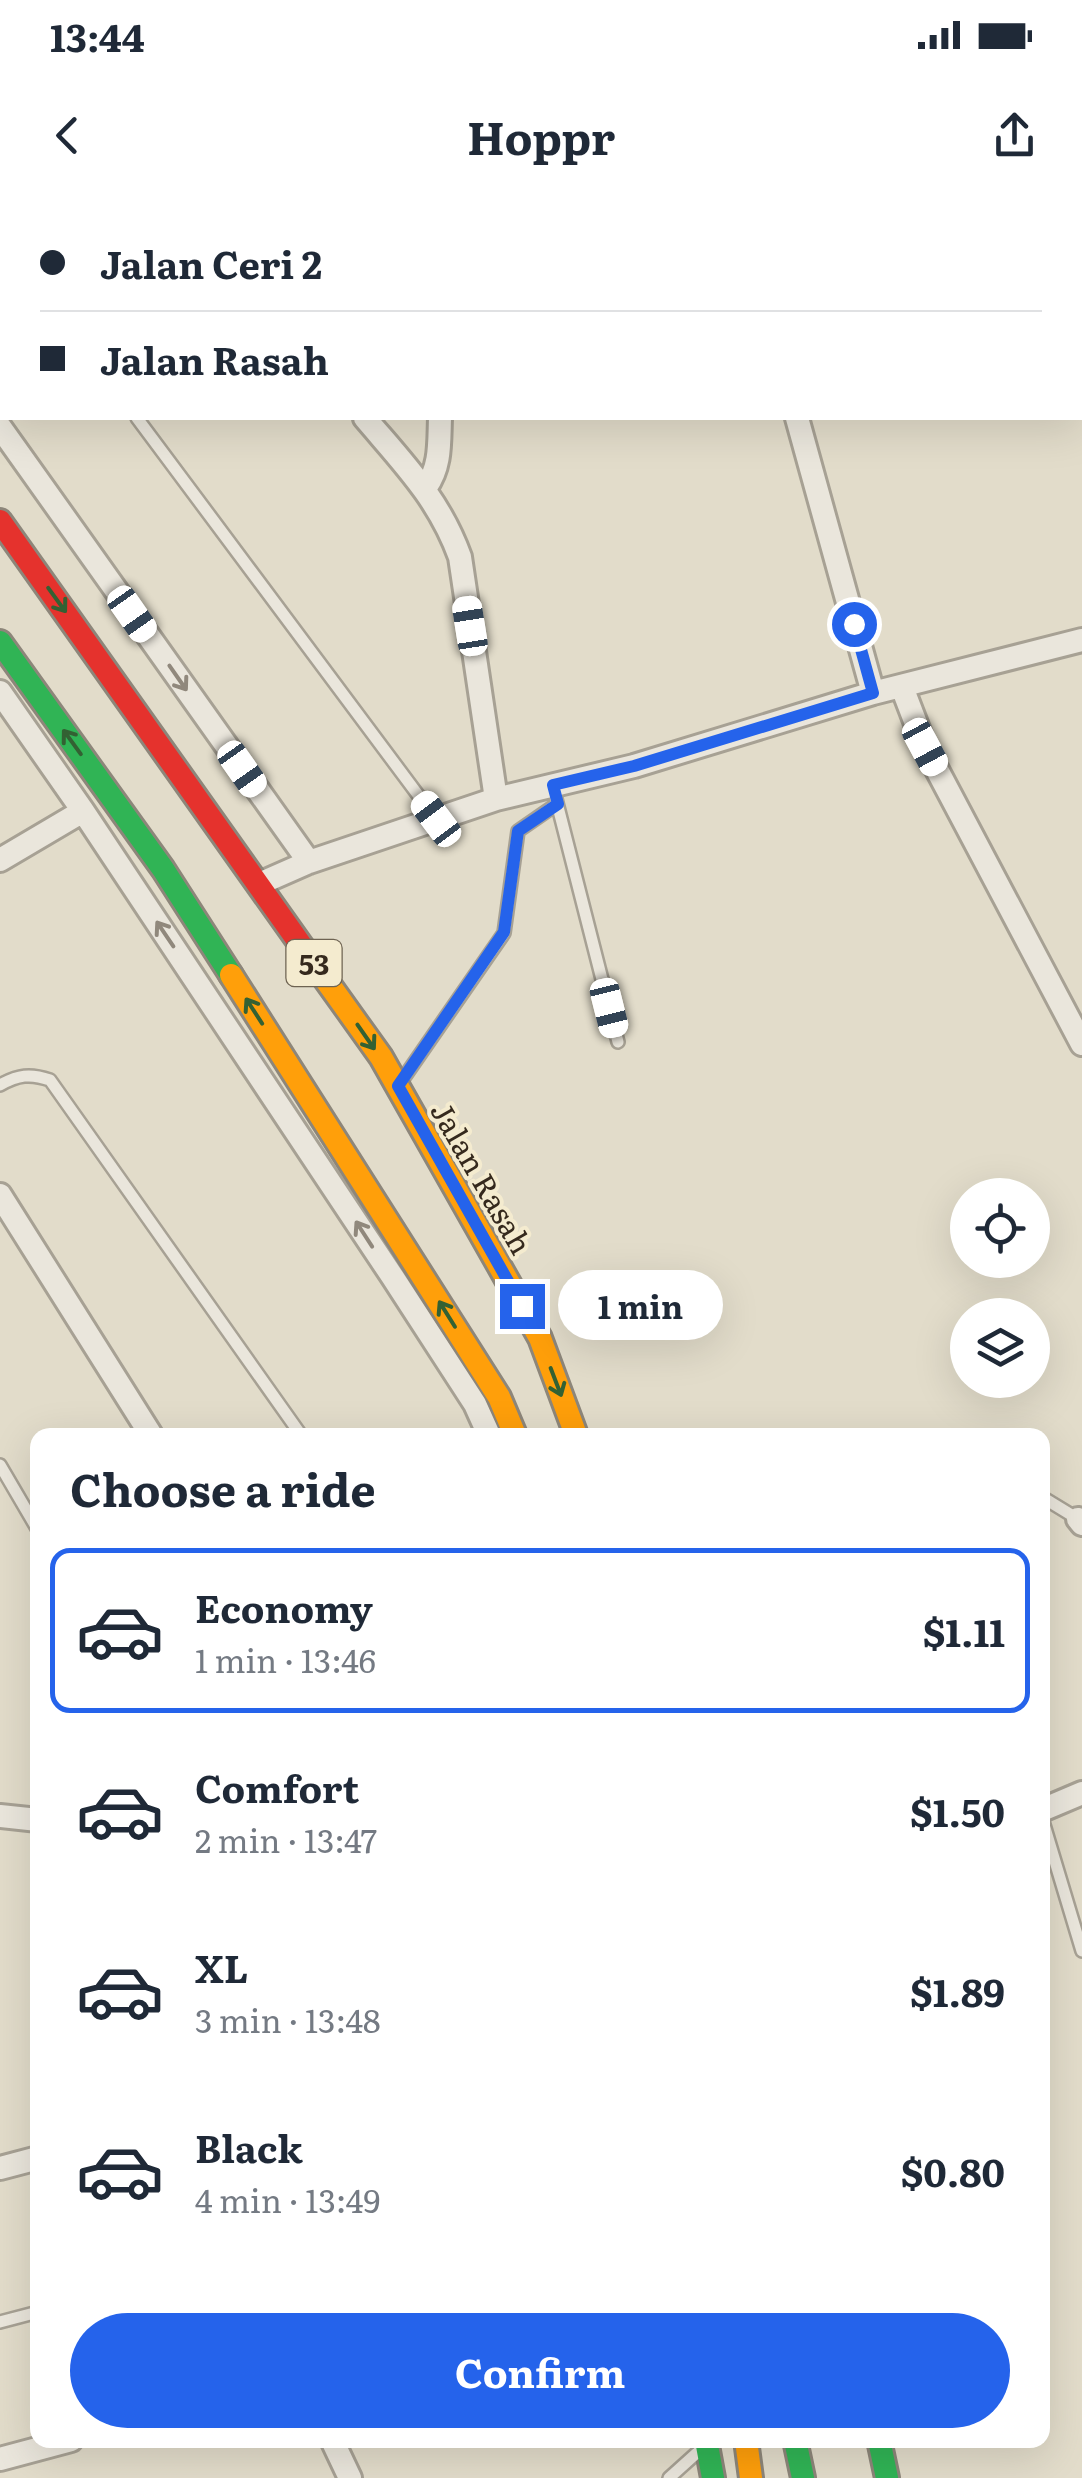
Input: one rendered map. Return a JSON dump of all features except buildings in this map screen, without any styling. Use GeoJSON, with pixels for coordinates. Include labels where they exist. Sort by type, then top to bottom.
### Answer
{"type":"FeatureCollection","features":[{"type":"Feature","properties":{"kind":"highway","name":"Jalan Rasah"},"geometry":{"type":"LineString","coordinates":[[0,521],[380,1057],[540,1338],[573,1428]]}},
{"type":"Feature","properties":{"kind":"highway","name":"53"},"geometry":{"type":"LineString","coordinates":[[0,642],[163,869],[499,1397],[510,1428]]}},
{"type":"Feature","properties":{"kind":"highway"},"geometry":{"type":"LineString","coordinates":[[707,2448],[713,2478]]}},
{"type":"Feature","properties":{"kind":"highway"},"geometry":{"type":"LineString","coordinates":[[747,2448],[751,2478]]}},
{"type":"Feature","properties":{"kind":"highway"},"geometry":{"type":"LineString","coordinates":[[797,2448],[803,2478]]}},
{"type":"Feature","properties":{"kind":"highway"},"geometry":{"type":"LineString","coordinates":[[881,2448],[887,2478]]}},
{"type":"Feature","properties":{"kind":"street"},"geometry":{"type":"LineString","coordinates":[[367,420],[426,488],[450,529],[460,557],[496,799]]}},
{"type":"Feature","properties":{"kind":"street"},"geometry":{"type":"LineString","coordinates":[[426,488],[438,460],[440,420]]}},
{"type":"Feature","properties":{"kind":"street"},"geometry":{"type":"LineString","coordinates":[[798,420],[873,693]]}},
{"type":"Feature","properties":{"kind":"street"},"geometry":{"type":"LineString","coordinates":[[0,427],[308,862]]}},
{"type":"Feature","properties":{"kind":"street"},"geometry":{"type":"LineString","coordinates":[[259,884],[308,862],[496,799],[555,794],[873,693],[1082,640]]}},
{"type":"Feature","properties":{"kind":"street"},"geometry":{"type":"LineString","coordinates":[[902,687],[925,747],[1082,1044]]}},
{"type":"Feature","properties":{"kind":"street"},"geometry":{"type":"LineString","coordinates":[[0,692],[392,1276],[475,1404],[486,1428]]}},
{"type":"Feature","properties":{"kind":"street"},"geometry":{"type":"LineString","coordinates":[[0,860],[83,811]]}},
{"type":"Feature","properties":{"kind":"street"},"geometry":{"type":"LineString","coordinates":[[0,1195],[147,1428]]}},
{"type":"Feature","properties":{"kind":"street"},"geometry":{"type":"LineString","coordinates":[[1050,1807],[1082,1793]]}},
{"type":"Feature","properties":{"kind":"street"},"geometry":{"type":"LineString","coordinates":[[0,1816],[30,1819]]}},
{"type":"Feature","properties":{"kind":"street"},"geometry":{"type":"LineString","coordinates":[[0,2168],[30,2160]]}},
{"type":"Feature","properties":{"kind":"street"},"geometry":{"type":"LineString","coordinates":[[0,2458],[39,2448]]}},
{"type":"Feature","properties":{"kind":"street"},"geometry":{"type":"LineString","coordinates":[[336,2448],[350,2478]]}},
{"type":"Feature","properties":{"kind":"lane"},"geometry":{"type":"LineString","coordinates":[[138,420],[436,819]]}},
{"type":"Feature","properties":{"kind":"lane"},"geometry":{"type":"LineString","coordinates":[[555,794],[618,1042]]}},
{"type":"Feature","properties":{"kind":"lane"},"geometry":{"type":"LineString","coordinates":[[398,1086],[504,932],[518,831],[555,794]]}},
{"type":"Feature","properties":{"kind":"lane"},"geometry":{"type":"LineString","coordinates":[[0,1085],[17,1076],[33,1074],[50,1080],[296,1428]]}},
{"type":"Feature","properties":{"kind":"lane"},"geometry":{"type":"LineString","coordinates":[[0,1465],[30,1516]]}},
{"type":"Feature","properties":{"kind":"lane"},"geometry":{"type":"LineString","coordinates":[[1050,1502],[1080,1522]]}},
{"type":"Feature","properties":{"kind":"lane"},"geometry":{"type":"LineString","coordinates":[[1050,1845],[1082,1952]]}},
{"type":"Feature","properties":{"kind":"lane"},"geometry":{"type":"LineString","coordinates":[[0,2322],[30,2314]]}},
{"type":"Feature","properties":{"kind":"lane"},"geometry":{"type":"LineString","coordinates":[[669,2478],[700,2448]]}},
{"type":"Feature","properties":{"kind":"traffic: fast"},"geometry":{"type":"LineString","coordinates":[[0,642],[163,869],[231,975]]}},
{"type":"Feature","properties":{"kind":"traffic: fast"},"geometry":{"type":"LineString","coordinates":[[707,2448],[713,2478]]}},
{"type":"Feature","properties":{"kind":"traffic: fast"},"geometry":{"type":"LineString","coordinates":[[797,2448],[803,2478]]}},
{"type":"Feature","properties":{"kind":"traffic: fast"},"geometry":{"type":"LineString","coordinates":[[881,2448],[887,2478]]}},
{"type":"Feature","properties":{"kind":"traffic: slow"},"geometry":{"type":"LineString","coordinates":[[313,962],[381,1057],[540,1338],[573,1428]]}},
{"type":"Feature","properties":{"kind":"traffic: slow"},"geometry":{"type":"LineString","coordinates":[[231,975],[499,1397],[512,1428]]}},
{"type":"Feature","properties":{"kind":"traffic: slow"},"geometry":{"type":"LineString","coordinates":[[747,2448],[751,2478]]}},
{"type":"Feature","properties":{"kind":"traffic: jam"},"geometry":{"type":"LineString","coordinates":[[0,521],[313,962]]}},
{"type":"Feature","properties":{"kind":"route"},"geometry":{"type":"LineString","coordinates":[[522,1306],[398,1086],[504,932],[518,831],[558,804],[553,785],[634,766],[873,693],[854,624]]}}]}
